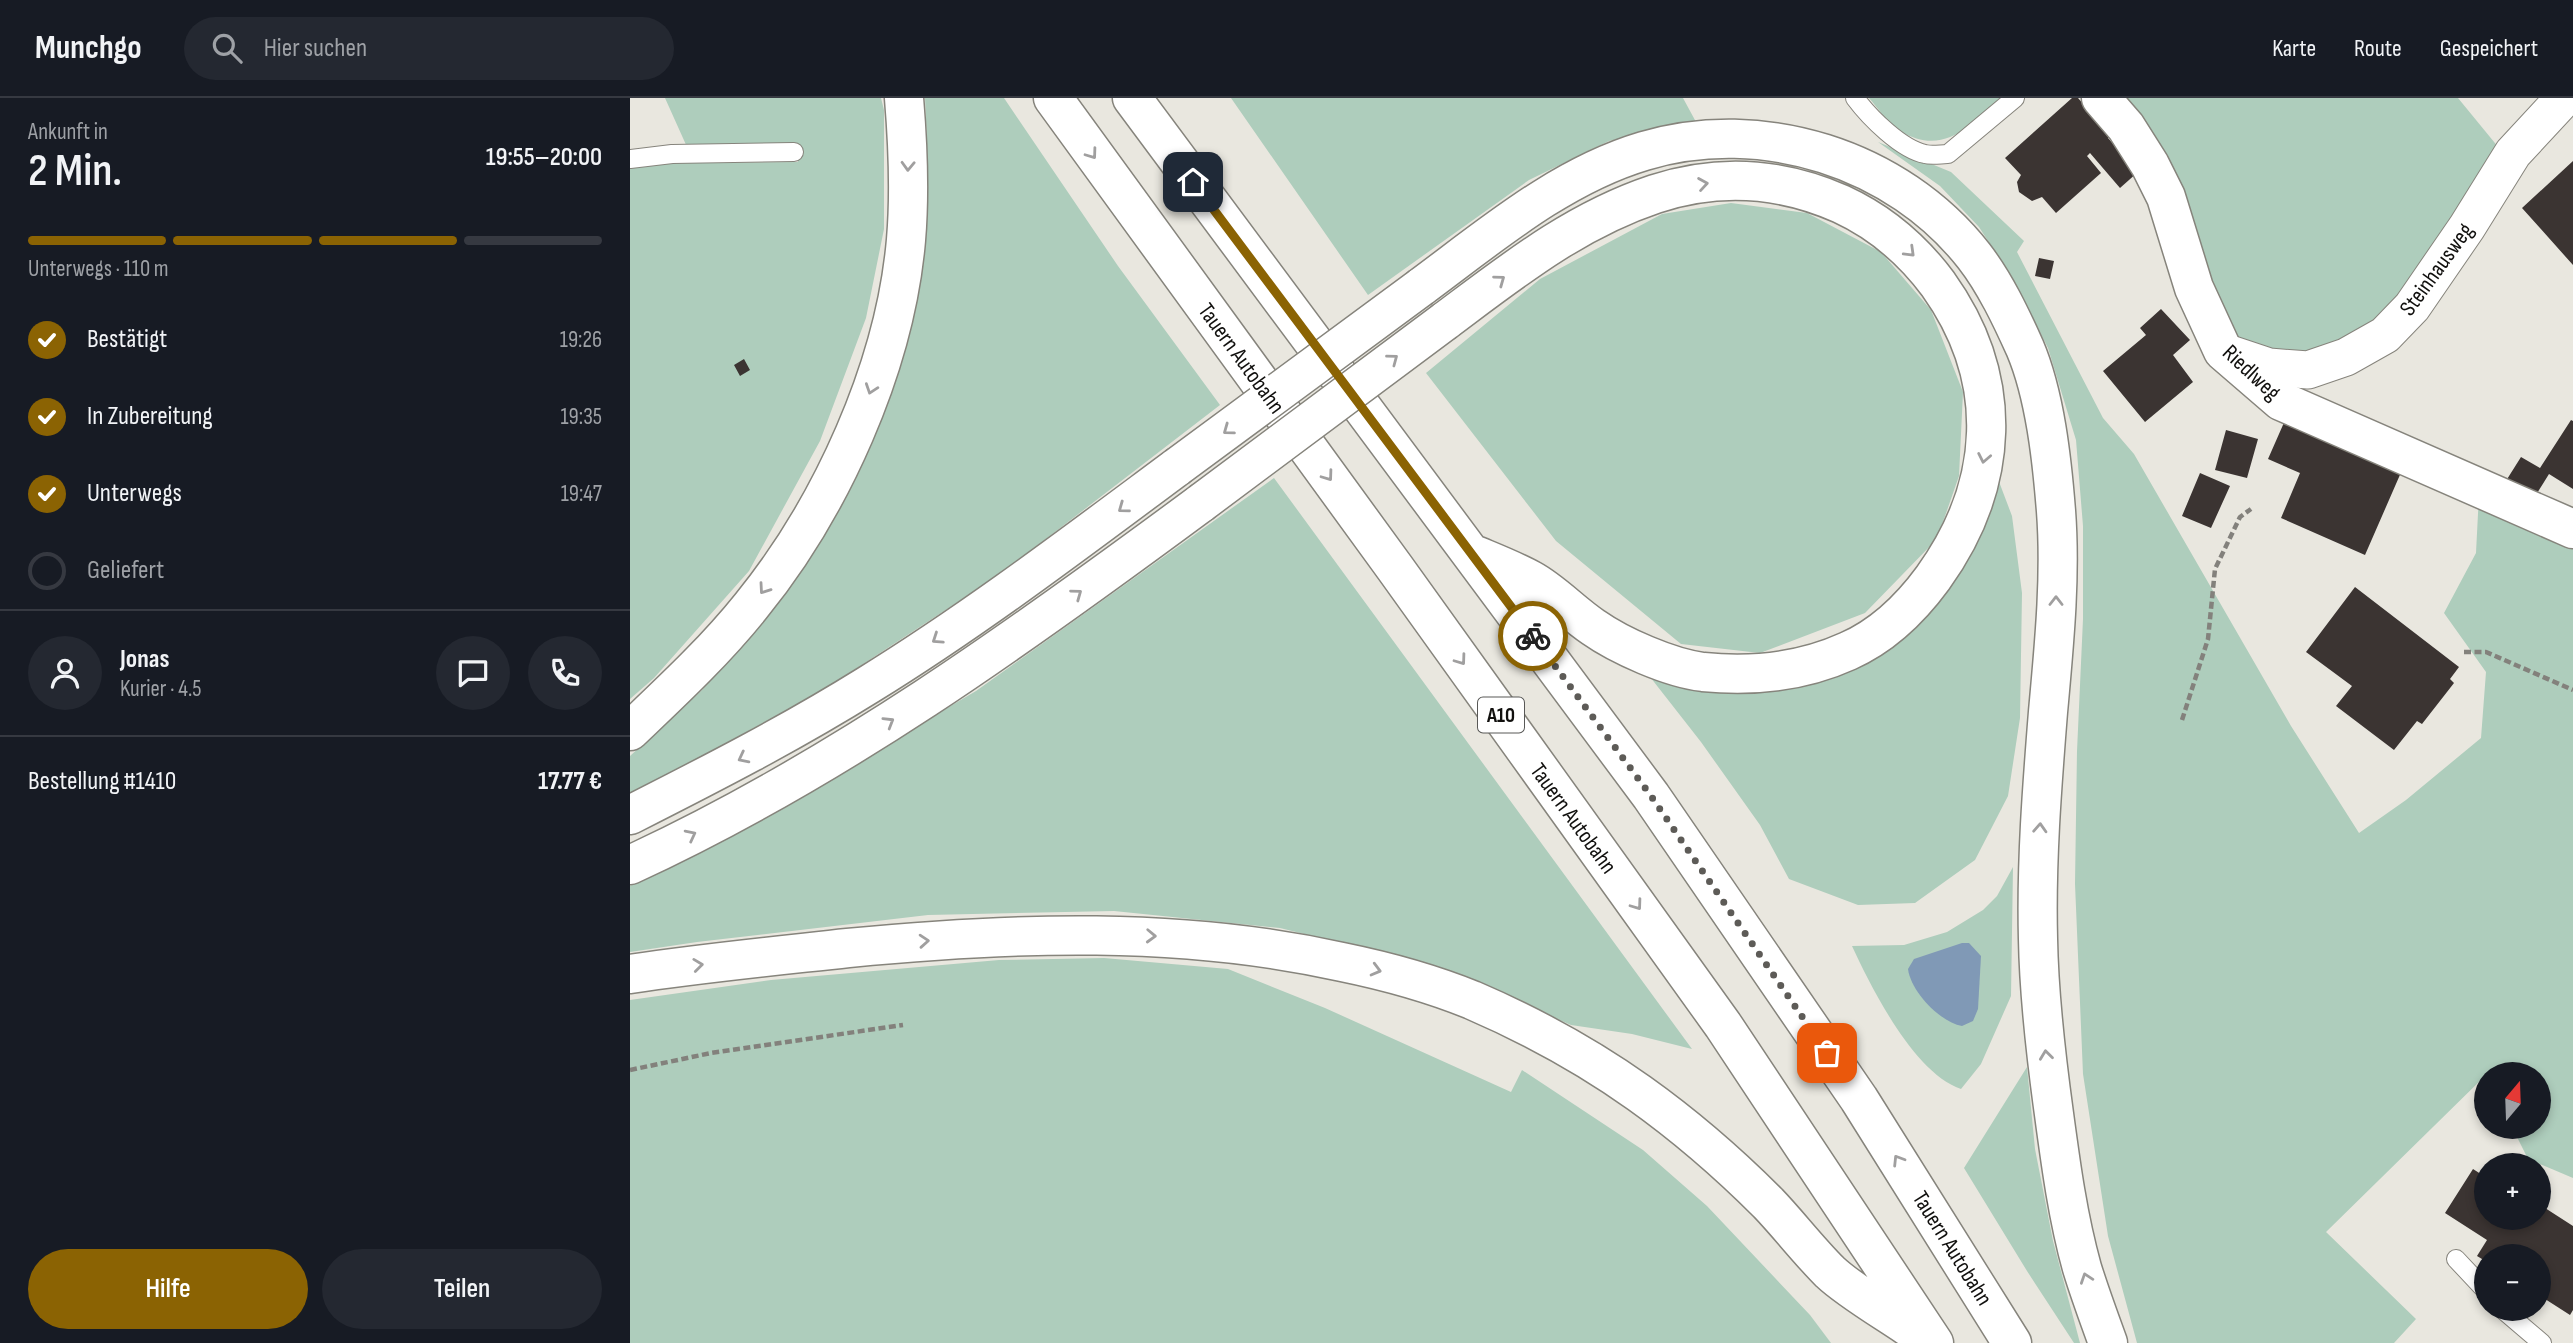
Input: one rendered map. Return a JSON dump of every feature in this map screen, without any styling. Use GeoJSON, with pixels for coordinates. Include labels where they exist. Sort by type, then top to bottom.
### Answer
{"type":"FeatureCollection","features":[{"type":"Feature","properties":{"kind":"main road"},"geometry":{"type":"LineString","coordinates":[[630,732],[683,681],[752,606],[798,540],[837,471],[868,399],[890,333],[905,242],[909,155],[904,98]]}},
{"type":"Feature","properties":{"kind":"main road","name":"Tauern Autobahn"},"geometry":{"type":"LineString","coordinates":[[1053,98],[1723,1025],[1933,1343]]}},
{"type":"Feature","properties":{"kind":"main road","name":"Tauern Autobahn"},"geometry":{"type":"LineString","coordinates":[[1132,98],[1651,796],[1859,1099],[2012,1343]]}},
{"type":"Feature","properties":{"kind":"main road","name":"Riedlweg"},"geometry":{"type":"LineString","coordinates":[[2101,98],[2126,127],[2150,164],[2166,197],[2194,288],[2223,351],[2281,401],[2573,528]]}},
{"type":"Feature","properties":{"kind":"main road"},"geometry":{"type":"LineString","coordinates":[[630,815],[769,745],[870,684],[1025,580],[1522,212],[1594,171],[1641,152],[1688,140],[1742,138],[1774,140],[1850,162],[1913,199],[1946,224],[1975,257],[1998,294],[2027,351],[2040,398],[2051,462],[2056,514],[2056,628],[2038,852],[2042,1020],[2063,1185],[2082,1268],[2108,1343]]}},
{"type":"Feature","properties":{"kind":"main road"},"geometry":{"type":"LineString","coordinates":[[630,865],[776,790],[920,703],[1036,625],[1542,250],[1588,222],[1657,194],[1705,182],[1753,180],[1812,191],[1854,210],[1890,233],[1924,265],[1954,307],[1974,351],[1985,400],[1987,451],[1974,502],[1952,552],[1921,594],[1888,627],[1850,650],[1806,666],[1755,675],[1699,671],[1650,656],[1596,630],[1533,581],[1471,553]]}},
{"type":"Feature","properties":{"kind":"main road"},"geometry":{"type":"LineString","coordinates":[[630,974],[753,958],[923,941],[1123,935],[1184,937],[1256,945],[1353,964],[1423,982],[1471,999],[1535,1030],[1588,1059],[1641,1095],[1707,1147],[1767,1202],[1833,1275],[1933,1343]]}},
{"type":"Feature","properties":{"kind":"street","name":"Steinhausweg"},"geometry":{"type":"LineString","coordinates":[[2223,351],[2270,367],[2308,370],[2346,358],[2385,335],[2412,307],[2467,228],[2513,153],[2564,98]]}},
{"type":"Feature","properties":{"kind":"lane"},"geometry":{"type":"LineString","coordinates":[[1855,98],[1891,136],[1924,155],[1948,155],[2015,98]]}},
{"type":"Feature","properties":{"kind":"lane"},"geometry":{"type":"LineString","coordinates":[[630,159],[672,153],[793,152]]}},
{"type":"Feature","properties":{"kind":"lane"},"geometry":{"type":"LineString","coordinates":[[2456,1259],[2474,1278]]}},
{"type":"Feature","properties":{"kind":"lane"},"geometry":{"type":"LineString","coordinates":[[2516,1321],[2542,1343]]}},
{"type":"Feature","properties":{"kind":"path"},"geometry":{"type":"LineString","coordinates":[[2182,720],[2208,639],[2215,569],[2240,517],[2251,509]]}},
{"type":"Feature","properties":{"kind":"path"},"geometry":{"type":"LineString","coordinates":[[2464,652],[2486,652],[2573,690]]}},
{"type":"Feature","properties":{"kind":"path"},"geometry":{"type":"LineString","coordinates":[[630,1070],[710,1053],[902,1025]]}},
{"type":"Feature","properties":{"kind":"green space"},"geometry":{"type":"Polygon","coordinates":[[[665,98],[881,98],[884,110],[884,229],[866,318],[820,441],[749,571],[654,678],[630,699],[630,167],[663,163],[798,162],[794,148],[687,147],[665,98]]]}},
{"type":"Feature","properties":{"kind":"green space"},"geometry":{"type":"Polygon","coordinates":[[[925,98],[1004,98],[1118,266],[1220,405],[999,575],[825,689],[630,796],[630,756],[702,690],[759,626],[896,370],[926,239],[925,98]]]}},
{"type":"Feature","properties":{"kind":"green space"},"geometry":{"type":"Polygon","coordinates":[[[1231,98],[1683,98],[1696,122],[1609,141],[1529,180],[1368,295],[1231,98]]]}},
{"type":"Feature","properties":{"kind":"green space"},"geometry":{"type":"Polygon","coordinates":[[[1869,98],[2000,98],[1967,128],[1955,135],[1930,141],[1900,131],[1869,98]]]}},
{"type":"Feature","properties":{"kind":"green space"},"geometry":{"type":"Polygon","coordinates":[[[2120,98],[2458,98],[2499,148],[2409,291],[2371,327],[2321,354],[2249,347],[2221,320],[2120,98]]]}},
{"type":"Feature","properties":{"kind":"green space"},"geometry":{"type":"Polygon","coordinates":[[[1878,142],[1951,172],[2024,241],[2017,252],[2103,418],[2134,454],[2291,726],[2359,833],[2406,800],[2481,738],[2486,672],[2444,613],[2476,553],[2479,494],[2573,538],[2573,1178],[2551,1169],[2551,1153],[2525,1153],[2518,1139],[2552,1139],[2552,1062],[2474,1062],[2474,1087],[2326,1232],[2416,1319],[2394,1343],[2137,1343],[2108,1236],[2083,1074],[2075,884],[2083,526],[2076,440],[2048,348],[2015,283],[1979,227],[1940,186],[1878,142]]]}},
{"type":"Feature","properties":{"kind":"green space"},"geometry":{"type":"Polygon","coordinates":[[[1731,203],[1807,213],[1881,252],[1931,310],[1963,392],[1959,476],[1937,539],[1865,613],[1760,653],[1681,644],[1556,541],[1426,373],[1540,279],[1662,214],[1731,203]]]}},
{"type":"Feature","properties":{"kind":"green space"},"geometry":{"type":"Polygon","coordinates":[[[1274,478],[1692,1049],[1632,1034],[1571,1025],[1441,968],[1280,928],[1114,911],[928,915],[630,952],[630,886],[740,830],[976,691],[1274,478]]]}},
{"type":"Feature","properties":{"kind":"green space"},"geometry":{"type":"Polygon","coordinates":[[[1998,479],[2012,516],[2022,593],[2020,718],[2008,796],[1975,860],[1915,903],[1858,905],[1789,879],[1760,825],[1701,742],[1647,673],[1903,635],[1968,559],[1998,479]]]}},
{"type":"Feature","properties":{"kind":"green space"},"geometry":{"type":"Polygon","coordinates":[[[2013,867],[2011,996],[1981,1064],[1961,1089],[1944,1080],[1911,1048],[1883,1006],[1852,946],[1904,945],[1947,932],[1983,910],[1997,896],[2013,867]]]}},
{"type":"Feature","properties":{"kind":"green space"},"geometry":{"type":"Polygon","coordinates":[[[1104,958],[1228,969],[1325,1008],[1511,1092],[1522,1070],[1643,1150],[1707,1206],[1810,1315],[1831,1343],[630,1343],[630,1000],[771,980],[999,960],[1104,958]]]}},
{"type":"Feature","properties":{"kind":"green space"},"geometry":{"type":"Polygon","coordinates":[[[2027,1067],[2035,1149],[2053,1241],[2080,1343],[2074,1343],[1964,1168],[2027,1067]]]}},
{"type":"Feature","properties":{"kind":"water"},"geometry":{"type":"Polygon","coordinates":[[[1969,943],[1981,956],[1978,1009],[1973,1021],[1962,1026],[1945,1019],[1928,1005],[1910,978],[1908,969],[1914,959],[1969,943]]]}},
{"type":"Feature","properties":{"kind":"building"},"geometry":{"type":"Polygon","coordinates":[[[2072,98],[2078,98],[2138,172],[2120,188],[2090,153],[2087,156],[2101,173],[2056,213],[2042,197],[2032,201],[2019,192],[2017,182],[2021,175],[2005,158],[2072,98]]]}},
{"type":"Feature","properties":{"kind":"building"},"geometry":{"type":"Polygon","coordinates":[[[2573,161],[2573,265],[2522,208],[2573,161]]]}},
{"type":"Feature","properties":{"kind":"building"},"geometry":{"type":"Polygon","coordinates":[[[2039,258],[2054,261],[2050,279],[2035,276],[2039,258]]]}},
{"type":"Feature","properties":{"kind":"building"},"geometry":{"type":"Polygon","coordinates":[[[2161,309],[2190,340],[2173,355],[2193,382],[2145,422],[2103,371],[2146,335],[2140,328],[2161,309]]]}},
{"type":"Feature","properties":{"kind":"building"},"geometry":{"type":"Polygon","coordinates":[[[744,359],[750,370],[740,376],[734,365],[744,359]]]}},
{"type":"Feature","properties":{"kind":"building"},"geometry":{"type":"Polygon","coordinates":[[[2290,409],[2406,461],[2365,555],[2281,518],[2300,473],[2268,459],[2290,409]]]}},
{"type":"Feature","properties":{"kind":"building"},"geometry":{"type":"Polygon","coordinates":[[[2571,420],[2573,489],[2549,474],[2534,498],[2504,484],[2521,457],[2540,468],[2571,420]]]}},
{"type":"Feature","properties":{"kind":"building"},"geometry":{"type":"Polygon","coordinates":[[[2226,430],[2258,439],[2247,478],[2215,470],[2226,430]]]}},
{"type":"Feature","properties":{"kind":"building"},"geometry":{"type":"Polygon","coordinates":[[[2200,473],[2230,486],[2211,528],[2182,516],[2200,473]]]}},
{"type":"Feature","properties":{"kind":"building"},"geometry":{"type":"Polygon","coordinates":[[[2355,587],[2459,667],[2450,679],[2454,683],[2422,724],[2417,721],[2394,750],[2336,706],[2352,686],[2306,652],[2355,587]]]}},
{"type":"Feature","properties":{"kind":"building"},"geometry":{"type":"Polygon","coordinates":[[[2473,1169],[2474,1230],[2551,1230],[2551,1212],[2573,1226],[2573,1310],[2570,1315],[2551,1303],[2551,1244],[2484,1244],[2487,1240],[2445,1213],[2473,1169]]]}},
{"type":"Feature","properties":{"kind":"way so far"},"geometry":{"type":"LineString","coordinates":[[1533,636],[1651,796],[1827,1053]]}},
{"type":"Feature","properties":{"kind":"route"},"geometry":{"type":"LineString","coordinates":[[1193,182],[1533,636]]}}]}
